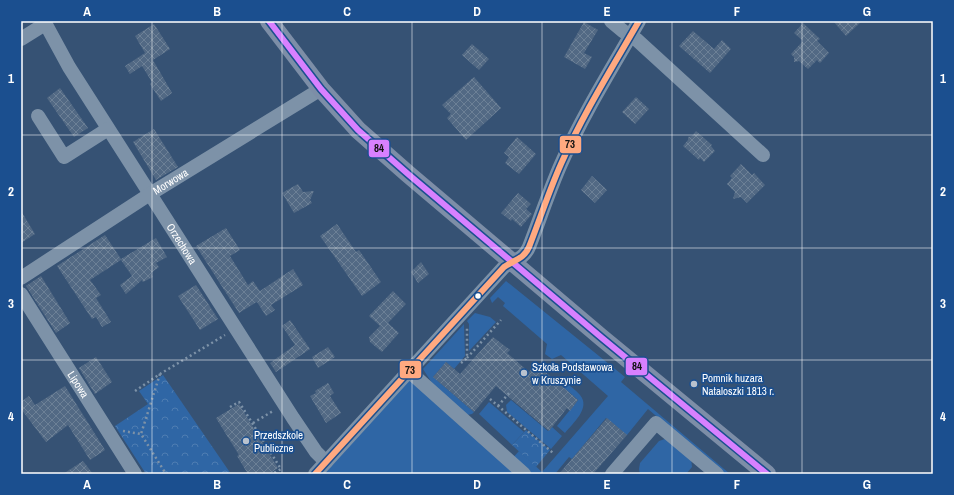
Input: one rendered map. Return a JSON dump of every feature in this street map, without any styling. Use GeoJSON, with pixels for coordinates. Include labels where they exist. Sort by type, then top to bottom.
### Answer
{"type":"FeatureCollection","features":[{"type":"Feature","properties":{"kind":"main road"},"geometry":{"type":"LineString","coordinates":[[269,21],[321,89],[358,130],[602,338],[767,474]]}},
{"type":"Feature","properties":{"kind":"street"},"geometry":{"type":"LineString","coordinates":[[611,21],[656,56],[763,155]]}},
{"type":"Feature","properties":{"kind":"street"},"geometry":{"type":"LineString","coordinates":[[315,474],[410,372],[504,267],[512,261],[523,257],[528,250],[561,164],[599,87],[639,21]]}},
{"type":"Feature","properties":{"kind":"street"},"geometry":{"type":"LineString","coordinates":[[21,39],[45,22]]}},
{"type":"Feature","properties":{"kind":"street","name":"Orzechowa"},"geometry":{"type":"LineString","coordinates":[[45,22],[69,67],[108,129],[306,438],[316,452],[326,462]]}},
{"type":"Feature","properties":{"kind":"street","name":"Morwowa"},"geometry":{"type":"LineString","coordinates":[[21,278],[150,194],[321,89]]}},
{"type":"Feature","properties":{"kind":"street"},"geometry":{"type":"LineString","coordinates":[[38,116],[64,157],[108,129]]}},
{"type":"Feature","properties":{"kind":"street","name":"Lipowa"},"geometry":{"type":"LineString","coordinates":[[21,294],[135,474]]}},
{"type":"Feature","properties":{"kind":"street"},"geometry":{"type":"LineString","coordinates":[[410,372],[524,474]]}},
{"type":"Feature","properties":{"kind":"street"},"geometry":{"type":"LineString","coordinates":[[612,474],[656,423],[717,474]]}},
{"type":"Feature","properties":{"kind":"path"},"geometry":{"type":"LineString","coordinates":[[461,363],[501,320]]}},
{"type":"Feature","properties":{"kind":"path"},"geometry":{"type":"LineString","coordinates":[[464,324],[467,325],[467,358]]}},
{"type":"Feature","properties":{"kind":"path"},"geometry":{"type":"LineString","coordinates":[[135,391],[160,374],[230,332]]}},
{"type":"Feature","properties":{"kind":"path"},"geometry":{"type":"LineString","coordinates":[[141,434],[160,374]]}},
{"type":"Feature","properties":{"kind":"path"},"geometry":{"type":"LineString","coordinates":[[498,406],[510,392]]}},
{"type":"Feature","properties":{"kind":"path"},"geometry":{"type":"LineString","coordinates":[[490,399],[553,453]]}},
{"type":"Feature","properties":{"kind":"path"},"geometry":{"type":"LineString","coordinates":[[230,407],[239,402],[253,423],[281,469],[272,474]]}},
{"type":"Feature","properties":{"kind":"path"},"geometry":{"type":"LineString","coordinates":[[253,423],[276,409]]}},
{"type":"Feature","properties":{"kind":"path"},"geometry":{"type":"LineString","coordinates":[[117,429],[141,434],[166,474]]}},
{"type":"Feature","properties":{"kind":"green space"},"geometry":{"type":"Polygon","coordinates":[[[506,281],[625,377],[621,382],[730,474],[724,474],[648,409],[627,435],[606,418],[572,459],[569,457],[555,474],[315,474],[410,372],[510,461],[519,451],[542,472],[608,396],[561,355],[552,359],[545,354],[547,344],[503,306],[505,303],[498,297],[492,303],[490,298],[506,281]]]}},
{"type":"Feature","properties":{"kind":"green space"},"geometry":{"type":"Polygon","coordinates":[[[475,313],[490,317],[496,322],[469,351],[469,324],[467,321],[475,313]]]}},
{"type":"Feature","properties":{"kind":"green space"},"geometry":{"type":"Polygon","coordinates":[[[464,324],[465,356],[454,369],[446,362],[433,377],[474,412],[467,415],[432,383],[423,369],[464,324]]]}},
{"type":"Feature","properties":{"kind":"green space"},"geometry":{"type":"Polygon","coordinates":[[[163,375],[231,474],[146,474],[115,426],[148,404],[139,391],[163,375]]]}},
{"type":"Feature","properties":{"kind":"green space"},"geometry":{"type":"Polygon","coordinates":[[[565,382],[580,395],[583,400],[583,405],[580,415],[565,433],[557,426],[578,400],[562,386],[565,382]]]}},
{"type":"Feature","properties":{"kind":"green space"},"geometry":{"type":"Polygon","coordinates":[[[511,400],[548,431],[552,427],[562,436],[551,449],[507,412],[506,405],[511,400]]]}},
{"type":"Feature","properties":{"kind":"green space"},"geometry":{"type":"Polygon","coordinates":[[[489,402],[524,432],[512,445],[479,414],[489,402]]]}},
{"type":"Feature","properties":{"kind":"green space"},"geometry":{"type":"Polygon","coordinates":[[[526,430],[550,450],[536,467],[512,445],[526,430]]]}},
{"type":"Feature","properties":{"kind":"green space"},"geometry":{"type":"Polygon","coordinates":[[[665,439],[691,458],[692,467],[686,474],[640,474],[640,463],[659,441],[665,439]]]}},
{"type":"Feature","properties":{"kind":"building"},"geometry":{"type":"Polygon","coordinates":[[[833,21],[862,21],[846,36],[833,21]]]}},
{"type":"Feature","properties":{"kind":"building"},"geometry":{"type":"Polygon","coordinates":[[[584,22],[598,30],[584,53],[592,57],[585,69],[564,57],[584,22]]]}},
{"type":"Feature","properties":{"kind":"building"},"geometry":{"type":"Polygon","coordinates":[[[803,23],[820,39],[817,41],[829,53],[820,63],[817,60],[808,69],[799,61],[794,62],[794,57],[791,54],[803,41],[794,33],[803,23]]]}},
{"type":"Feature","properties":{"kind":"building"},"geometry":{"type":"Polygon","coordinates":[[[154,24],[170,49],[153,60],[172,93],[161,101],[150,84],[152,82],[142,66],[130,74],[125,66],[145,53],[135,36],[154,24]]]}},
{"type":"Feature","properties":{"kind":"building"},"geometry":{"type":"Polygon","coordinates":[[[693,31],[714,49],[722,40],[731,49],[710,73],[679,46],[693,31]]]}},
{"type":"Feature","properties":{"kind":"building"},"geometry":{"type":"Polygon","coordinates":[[[472,44],[489,59],[479,70],[462,55],[472,44]]]}},
{"type":"Feature","properties":{"kind":"building"},"geometry":{"type":"Polygon","coordinates":[[[474,77],[501,108],[466,140],[447,118],[451,114],[442,105],[474,77]]]}},
{"type":"Feature","properties":{"kind":"building"},"geometry":{"type":"Polygon","coordinates":[[[60,88],[88,128],[74,137],[47,98],[60,88]]]}},
{"type":"Feature","properties":{"kind":"building"},"geometry":{"type":"Polygon","coordinates":[[[636,97],[649,109],[635,124],[622,112],[636,97]]]}},
{"type":"Feature","properties":{"kind":"building"},"geometry":{"type":"Polygon","coordinates":[[[154,129],[178,167],[156,180],[133,142],[154,129]]]}},
{"type":"Feature","properties":{"kind":"building"},"geometry":{"type":"Polygon","coordinates":[[[696,131],[712,145],[711,146],[715,151],[704,162],[700,158],[699,160],[683,146],[688,140],[688,137],[692,136],[696,131]]]}},
{"type":"Feature","properties":{"kind":"building"},"geometry":{"type":"Polygon","coordinates":[[[517,137],[536,154],[519,174],[505,163],[509,157],[504,153],[517,137]]]}},
{"type":"Feature","properties":{"kind":"building"},"geometry":{"type":"Polygon","coordinates":[[[741,164],[752,175],[754,173],[765,185],[747,203],[741,197],[733,199],[735,192],[727,184],[732,178],[730,176],[741,164]]]}},
{"type":"Feature","properties":{"kind":"building"},"geometry":{"type":"Polygon","coordinates":[[[592,176],[607,190],[595,203],[581,190],[592,176]]]}},
{"type":"Feature","properties":{"kind":"building"},"geometry":{"type":"Polygon","coordinates":[[[298,184],[303,192],[314,191],[310,200],[312,203],[294,213],[282,193],[298,184]]]}},
{"type":"Feature","properties":{"kind":"building"},"geometry":{"type":"Polygon","coordinates":[[[518,193],[531,204],[526,209],[532,214],[521,227],[512,219],[511,221],[501,213],[518,193]]]}},
{"type":"Feature","properties":{"kind":"building"},"geometry":{"type":"Polygon","coordinates":[[[21,211],[35,234],[21,243],[21,211]]]}},
{"type":"Feature","properties":{"kind":"building"},"geometry":{"type":"Polygon","coordinates":[[[337,224],[356,252],[359,250],[381,282],[362,296],[320,236],[337,224]]]}},
{"type":"Feature","properties":{"kind":"building"},"geometry":{"type":"Polygon","coordinates":[[[226,228],[240,250],[230,256],[248,285],[253,281],[260,291],[293,269],[303,285],[271,305],[275,310],[266,316],[257,302],[239,313],[196,246],[226,228]]]}},
{"type":"Feature","properties":{"kind":"building"},"geometry":{"type":"Polygon","coordinates":[[[105,235],[121,259],[156,238],[167,257],[156,263],[159,267],[151,273],[153,277],[143,282],[142,280],[126,294],[120,285],[132,276],[121,260],[90,280],[101,295],[96,298],[111,322],[102,327],[96,317],[92,319],[57,266],[105,235]]]}},
{"type":"Feature","properties":{"kind":"building"},"geometry":{"type":"Polygon","coordinates":[[[421,262],[429,274],[418,283],[411,272],[421,262]]]}},
{"type":"Feature","properties":{"kind":"building"},"geometry":{"type":"Polygon","coordinates":[[[41,276],[70,323],[56,333],[26,286],[41,276]]]}},
{"type":"Feature","properties":{"kind":"building"},"geometry":{"type":"Polygon","coordinates":[[[196,285],[218,319],[200,330],[178,296],[196,285]]]}},
{"type":"Feature","properties":{"kind":"building"},"geometry":{"type":"Polygon","coordinates":[[[393,291],[406,304],[388,323],[399,333],[382,352],[370,342],[369,337],[380,326],[369,316],[393,291]]]}},
{"type":"Feature","properties":{"kind":"building"},"geometry":{"type":"Polygon","coordinates":[[[290,320],[310,349],[276,372],[270,363],[295,345],[282,326],[290,320]]]}},
{"type":"Feature","properties":{"kind":"building"},"geometry":{"type":"Polygon","coordinates":[[[493,337],[510,350],[507,353],[529,372],[536,364],[578,400],[570,411],[567,408],[549,431],[496,386],[474,412],[433,377],[446,362],[460,374],[493,337]]]}},
{"type":"Feature","properties":{"kind":"building"},"geometry":{"type":"Polygon","coordinates":[[[328,347],[335,357],[318,368],[312,357],[328,347]]]}},
{"type":"Feature","properties":{"kind":"building"},"geometry":{"type":"Polygon","coordinates":[[[96,357],[112,382],[95,394],[79,368],[96,357]]]}},
{"type":"Feature","properties":{"kind":"building"},"geometry":{"type":"Polygon","coordinates":[[[328,383],[334,393],[330,396],[341,413],[326,423],[310,396],[328,383]]]}},
{"type":"Feature","properties":{"kind":"building"},"geometry":{"type":"Polygon","coordinates":[[[65,386],[105,450],[90,460],[68,425],[46,442],[21,409],[21,402],[29,396],[35,405],[65,386]]]}},
{"type":"Feature","properties":{"kind":"building","name":"Przedszkole Publiczne"},"geometry":{"type":"Polygon","coordinates":[[[239,404],[278,468],[269,474],[248,474],[237,456],[239,455],[216,418],[239,404]]]}},
{"type":"Feature","properties":{"kind":"building"},"geometry":{"type":"Polygon","coordinates":[[[607,418],[627,435],[593,474],[559,474],[607,418]]]}},
{"type":"Feature","properties":{"kind":"building"},"geometry":{"type":"Polygon","coordinates":[[[83,461],[93,474],[63,474],[83,461]]]}},
{"type":"Feature","properties":{"kind":"transit line","name":"84"},"geometry":{"type":"LineString","coordinates":[[269,21],[321,89],[358,130],[602,338],[767,474]]}},
{"type":"Feature","properties":{"kind":"transit line","name":"73"},"geometry":{"type":"LineString","coordinates":[[315,474],[504,267],[522,257],[527,251],[552,184],[570,145],[598,91],[639,21]]}},
{"type":"Feature","properties":{"kind":"place","name":"Szkoła Podstawowa w Kruszynie"},"geometry":{"type":"Point","coordinates":[524,373]}},
{"type":"Feature","properties":{"kind":"place","name":"Pomnik huzara Nataloszki 1813 r."},"geometry":{"type":"Point","coordinates":[694,384]}},
{"type":"Feature","properties":{"kind":"place","name":"Przedszkole Publiczne"},"geometry":{"type":"Point","coordinates":[246,441]}}]}
